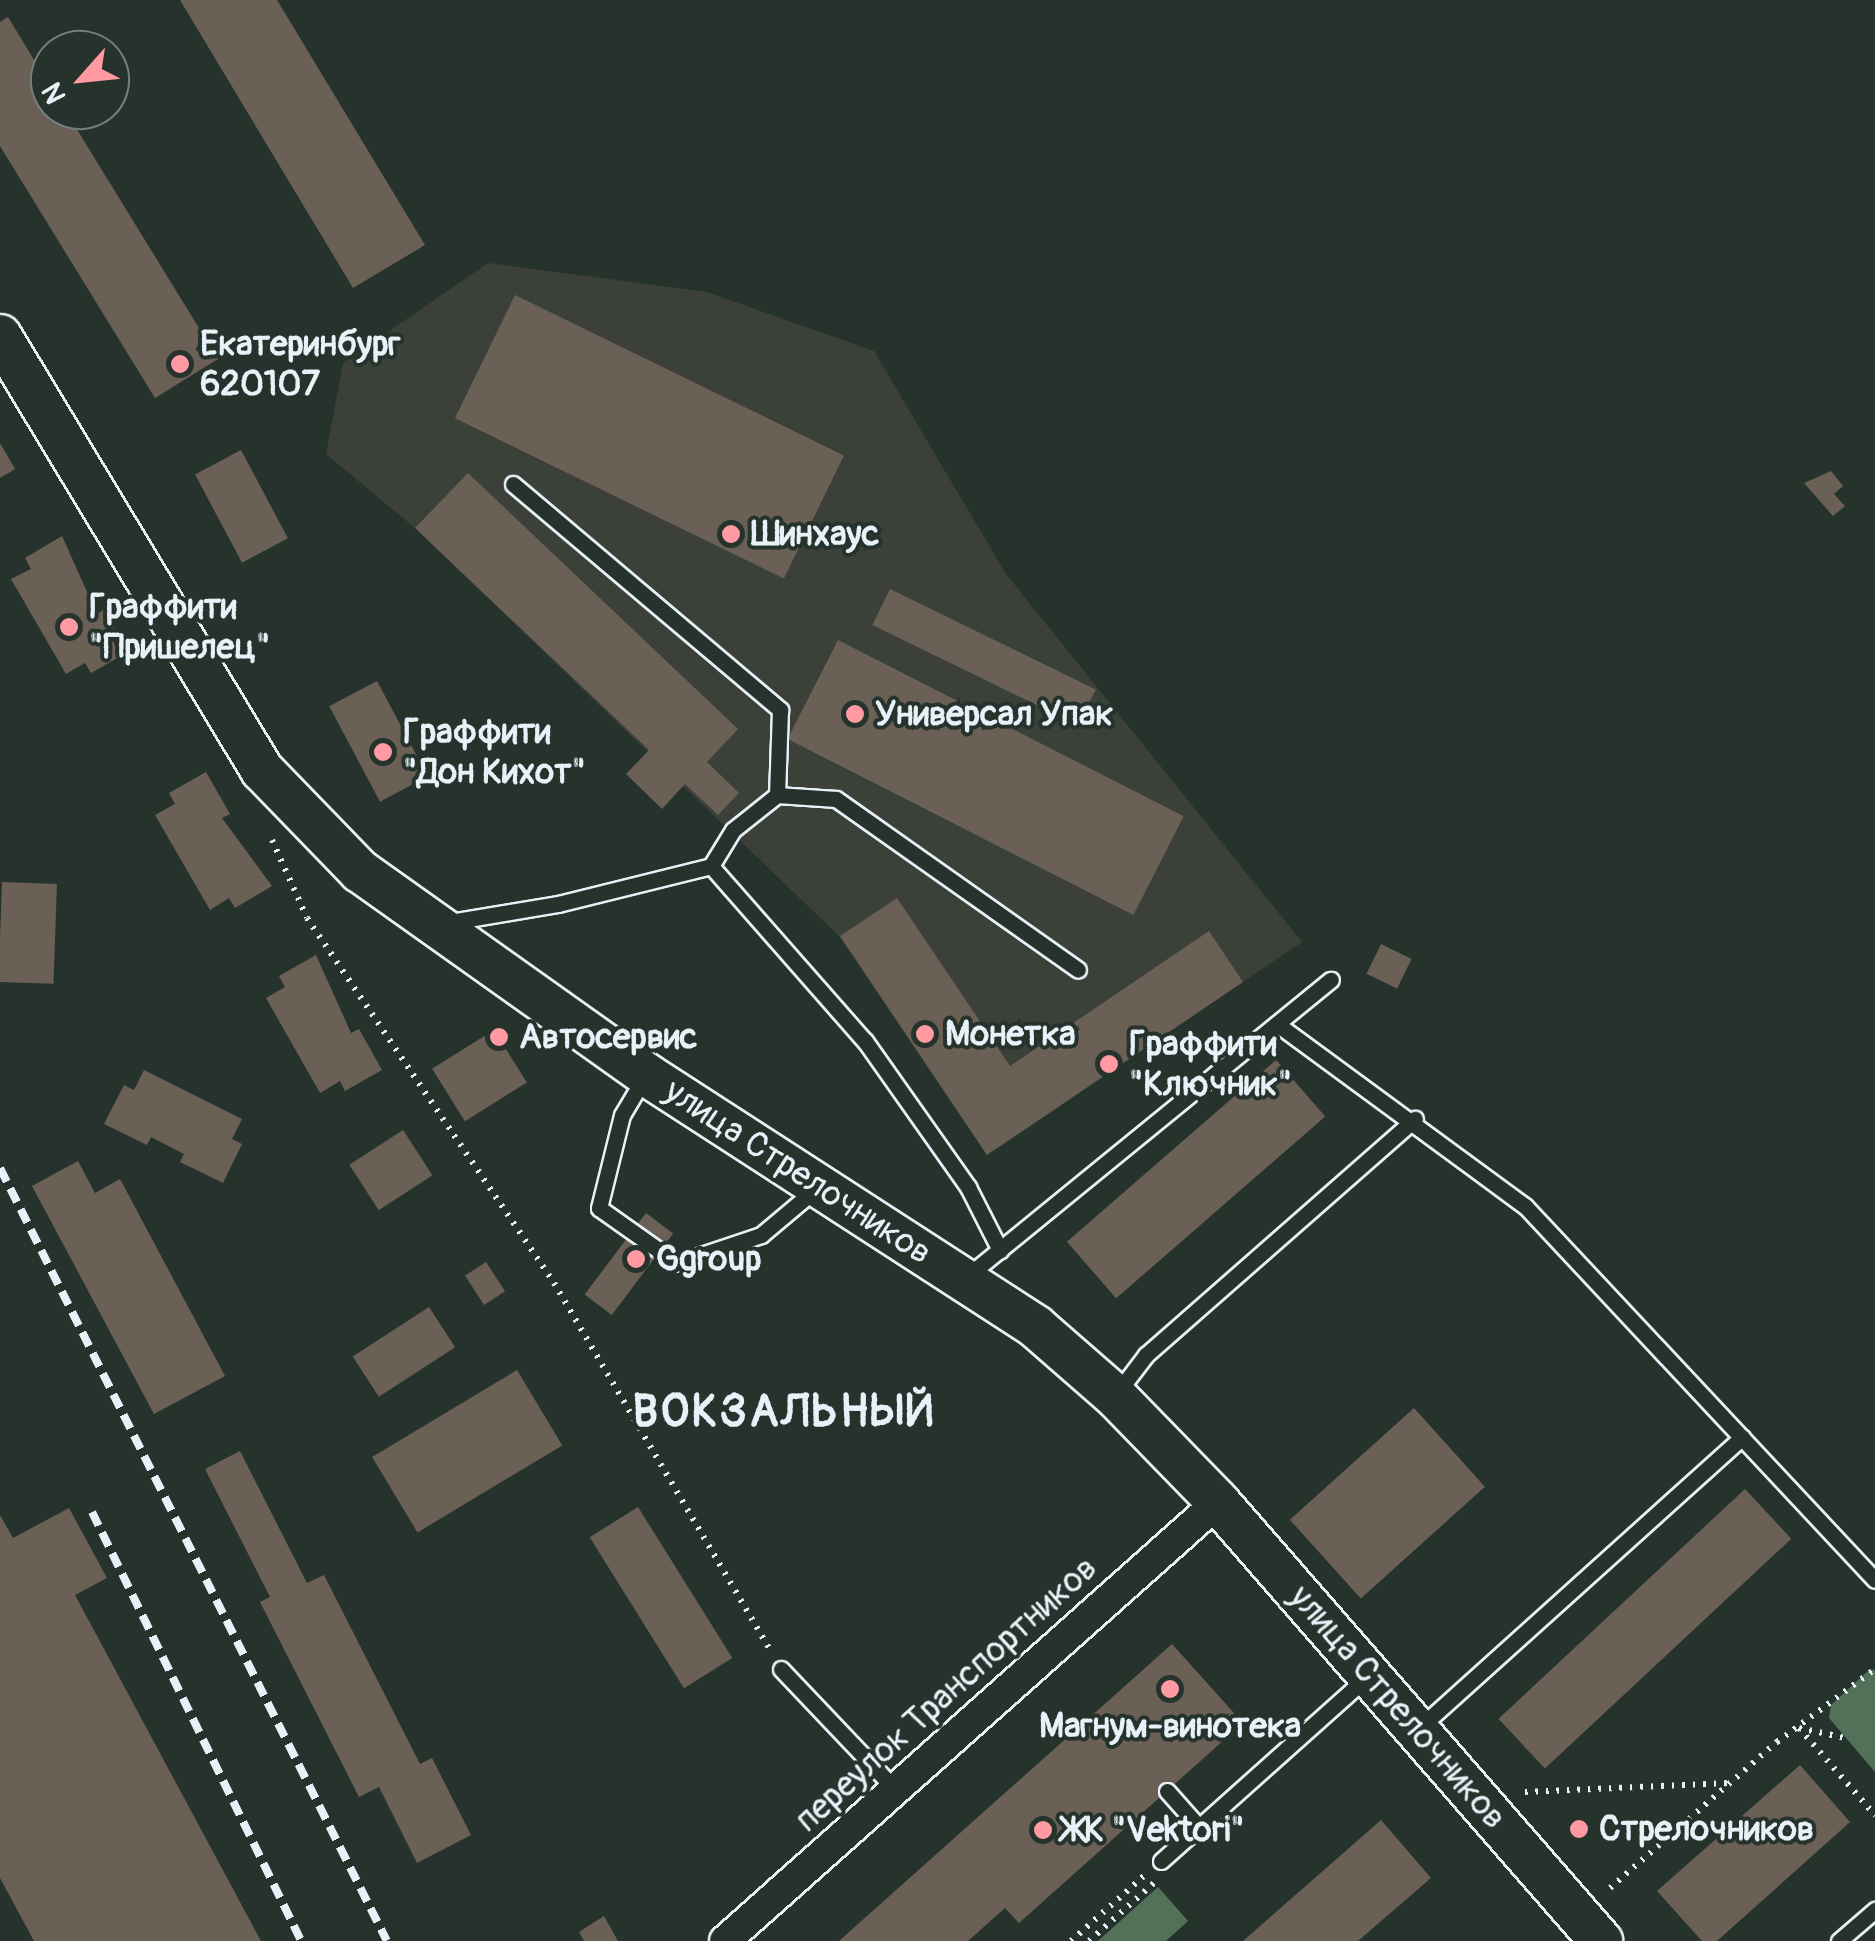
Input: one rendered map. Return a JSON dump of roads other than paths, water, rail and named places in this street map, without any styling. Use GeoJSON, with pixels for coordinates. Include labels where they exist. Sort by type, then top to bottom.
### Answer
{"type":"FeatureCollection","features":[{"type":"Feature","properties":{"kind":"main road","name":"улица Стрелочников"},"geometry":{"type":"LineString","coordinates":[[0,336],[262,770],[360,871],[646,1075],[1036,1327],[1115,1396],[1218,1502],[1601,1941]]}},
{"type":"Feature","properties":{"kind":"street","name":"переулок Транспортников"},"geometry":{"type":"LineString","coordinates":[[725,1941],[1218,1502]]}},
{"type":"Feature","properties":{"kind":"lane"},"geometry":{"type":"LineString","coordinates":[[514,484],[780,710],[777,795]]}},
{"type":"Feature","properties":{"kind":"lane"},"geometry":{"type":"LineString","coordinates":[[436,925],[558,904],[711,866],[732,830],[777,795],[836,799],[1078,970]]}},
{"type":"Feature","properties":{"kind":"lane"},"geometry":{"type":"LineString","coordinates":[[711,866],[866,1041],[968,1188],[1000,1250]]}},
{"type":"Feature","properties":{"kind":"lane"},"geometry":{"type":"LineString","coordinates":[[965,1278],[1331,980]]}},
{"type":"Feature","properties":{"kind":"lane"},"geometry":{"type":"LineString","coordinates":[[1277,1024],[1415,1119],[1525,1206],[1875,1580]]}},
{"type":"Feature","properties":{"kind":"lane"},"geometry":{"type":"LineString","coordinates":[[646,1075],[622,1115],[599,1208],[677,1263],[760,1235],[786,1220],[818,1186]]}},
{"type":"Feature","properties":{"kind":"lane"},"geometry":{"type":"LineString","coordinates":[[1115,1396],[1146,1355],[1415,1119]]}},
{"type":"Feature","properties":{"kind":"lane"},"geometry":{"type":"LineString","coordinates":[[1418,1729],[1742,1437]]}},
{"type":"Feature","properties":{"kind":"lane"},"geometry":{"type":"LineString","coordinates":[[780,1669],[896,1789]]}},
{"type":"Feature","properties":{"kind":"lane"},"geometry":{"type":"LineString","coordinates":[[1160,1861],[1370,1674]]}},
{"type":"Feature","properties":{"kind":"lane"},"geometry":{"type":"LineString","coordinates":[[1166,1792],[1198,1827]]}},
{"type":"Feature","properties":{"kind":"lane"},"geometry":{"type":"LineString","coordinates":[[1839,1941],[1875,1910]]}},
{"type":"Feature","properties":{"kind":"railway"},"geometry":{"type":"LineString","coordinates":[[0,1168],[387,1941]]}},
{"type":"Feature","properties":{"kind":"railway"},"geometry":{"type":"LineString","coordinates":[[92,1512],[301,1941]]}},
{"type":"Feature","properties":{"kind":"place","name":"Екатеринбург 620107"},"geometry":{"type":"Point","coordinates":[180,364]}},
{"type":"Feature","properties":{"kind":"place","name":"Шинхаус"},"geometry":{"type":"Point","coordinates":[731,534]}},
{"type":"Feature","properties":{"kind":"place","name":"Граффити \"Пришелец\""},"geometry":{"type":"Point","coordinates":[69,627]}},
{"type":"Feature","properties":{"kind":"place","name":"Универсал Упак"},"geometry":{"type":"Point","coordinates":[855,714]}},
{"type":"Feature","properties":{"kind":"place","name":"Граффити \"Дон Кихот\""},"geometry":{"type":"Point","coordinates":[383,752]}},
{"type":"Feature","properties":{"kind":"place","name":"Монетка"},"geometry":{"type":"Point","coordinates":[925,1034]}},
{"type":"Feature","properties":{"kind":"place","name":"Автосервис"},"geometry":{"type":"Point","coordinates":[499,1037]}},
{"type":"Feature","properties":{"kind":"place","name":"Граффити \"Ключник\""},"geometry":{"type":"Point","coordinates":[1109,1064]}},
{"type":"Feature","properties":{"kind":"place","name":"Ggroup"},"geometry":{"type":"Point","coordinates":[636,1259]}},
{"type":"Feature","properties":{"kind":"place","name":"Магнум-винотека"},"geometry":{"type":"Point","coordinates":[1170,1689]}},
{"type":"Feature","properties":{"kind":"place","name":"Стрелочников"},"geometry":{"type":"Point","coordinates":[1579,1829]}},
{"type":"Feature","properties":{"kind":"place","name":"ЖК \"Vektori\""},"geometry":{"type":"Point","coordinates":[1043,1830]}},
{"type":"Feature","properties":{"kind":"district","name":"ВОКЗАЛЬНЫЙ"},"geometry":{"type":"Point","coordinates":[784,1413]}}]}
